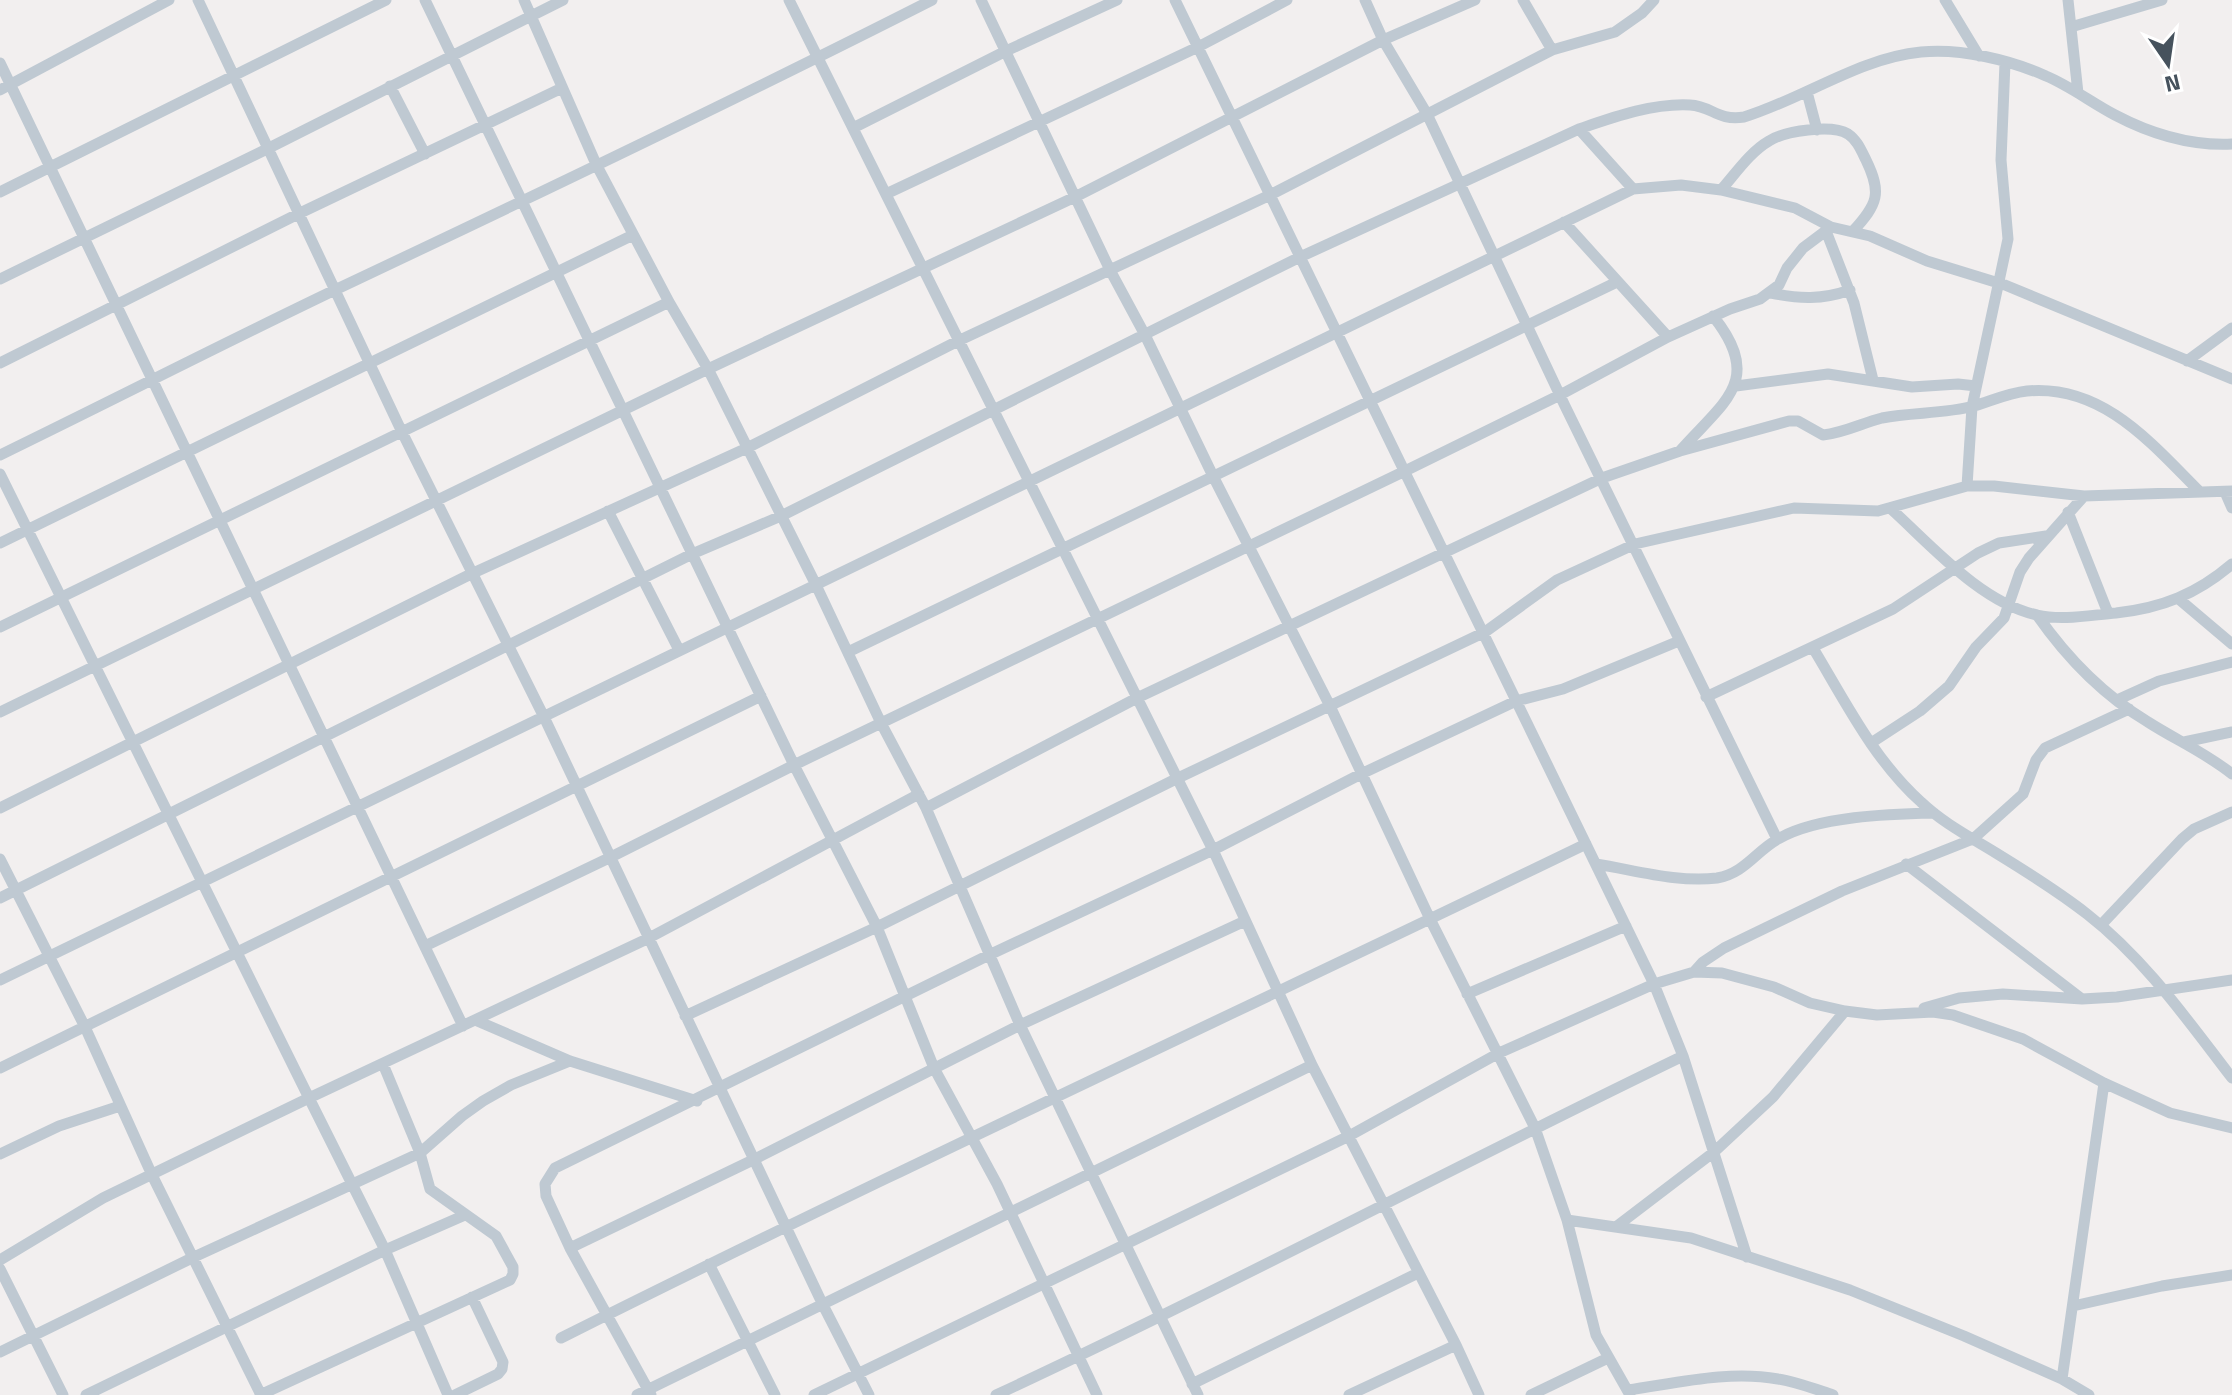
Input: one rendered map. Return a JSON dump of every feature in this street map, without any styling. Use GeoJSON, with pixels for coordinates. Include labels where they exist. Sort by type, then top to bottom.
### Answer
{"type":"FeatureCollection","features":[{"type":"Feature","properties":{"kind":"street"},"geometry":{"type":"LineString","coordinates":[[5,87],[169,0]]}},
{"type":"Feature","properties":{"kind":"street"},"geometry":{"type":"LineString","coordinates":[[198,0],[401,430],[544,717],[647,939],[869,1395]]}},
{"type":"Feature","properties":{"kind":"street"},"geometry":{"type":"LineString","coordinates":[[0,192],[386,0]]}},
{"type":"Feature","properties":{"kind":"street"},"geometry":{"type":"LineString","coordinates":[[425,0],[794,765],[877,927],[934,1068],[1012,1214],[1097,1395]]}},
{"type":"Feature","properties":{"kind":"street"},"geometry":{"type":"LineString","coordinates":[[524,0],[596,164],[708,369],[881,723],[926,808],[1020,1025],[1195,1389],[1418,1273]]}},
{"type":"Feature","properties":{"kind":"street"},"geometry":{"type":"LineString","coordinates":[[0,279],[563,0]]}},
{"type":"Feature","properties":{"kind":"street"},"geometry":{"type":"LineString","coordinates":[[789,0],[1213,850],[1312,1065],[1479,1395]]}},
{"type":"Feature","properties":{"kind":"street"},"geometry":{"type":"LineString","coordinates":[[0,455],[932,0]]}},
{"type":"Feature","properties":{"kind":"street"},"geometry":{"type":"LineString","coordinates":[[981,0],[1110,270],[1330,706],[1430,919],[1535,1128],[1567,1220],[1596,1335],[1608,1358],[1629,1392],[1710,1378],[1749,1375],[1781,1379],[1833,1395]]}},
{"type":"Feature","properties":{"kind":"street"},"geometry":{"type":"LineString","coordinates":[[853,128],[1006,51],[1117,0]]}},
{"type":"Feature","properties":{"kind":"street"},"geometry":{"type":"LineString","coordinates":[[1175,0],[1654,984],[1683,1056],[1747,1257]]}},
{"type":"Feature","properties":{"kind":"street"},"geometry":{"type":"LineString","coordinates":[[886,194],[1198,47],[1287,0]]}},
{"type":"Feature","properties":{"kind":"street"},"geometry":{"type":"LineString","coordinates":[[1365,0],[1383,40],[1427,114],[1777,839]]}},
{"type":"Feature","properties":{"kind":"street"},"geometry":{"type":"LineString","coordinates":[[0,712],[436,499],[1075,197],[1383,40],[1475,0]]}},
{"type":"Feature","properties":{"kind":"street"},"geometry":{"type":"LineString","coordinates":[[1523,0],[1552,50]]}},
{"type":"Feature","properties":{"kind":"street"},"geometry":{"type":"LineString","coordinates":[[0,808],[471,574],[747,448],[958,341],[1270,195],[1552,50],[1615,32],[1642,13],[1654,0]]}},
{"type":"Feature","properties":{"kind":"street"},"geometry":{"type":"LineString","coordinates":[[1945,0],[1979,56]]}},
{"type":"Feature","properties":{"kind":"street"},"geometry":{"type":"LineString","coordinates":[[2068,0],[2078,93]]}},
{"type":"Feature","properties":{"kind":"street"},"geometry":{"type":"LineString","coordinates":[[2071,27],[2162,0]]}},
{"type":"Feature","properties":{"kind":"street"},"geometry":{"type":"LineString","coordinates":[[0,898],[692,554],[781,516],[1300,257],[1579,129],[1623,114],[1691,105],[1727,119],[1744,117],[1896,56],[1923,51],[1979,56],[2005,63],[2047,76],[2114,115],[2170,137],[2213,145],[2232,144]]}},
{"type":"Feature","properties":{"kind":"street"},"geometry":{"type":"LineString","coordinates":[[0,63],[5,87],[155,380],[463,1026]]}},
{"type":"Feature","properties":{"kind":"street"},"geometry":{"type":"LineString","coordinates":[[1967,486],[1972,407],[2009,225],[2001,160],[2005,63]]}},
{"type":"Feature","properties":{"kind":"street"},"geometry":{"type":"LineString","coordinates":[[390,86],[425,154]]}},
{"type":"Feature","properties":{"kind":"street"},"geometry":{"type":"LineString","coordinates":[[0,363],[298,214],[562,88]]}},
{"type":"Feature","properties":{"kind":"street"},"geometry":{"type":"LineString","coordinates":[[1807,92],[1817,130]]}},
{"type":"Feature","properties":{"kind":"street"},"geometry":{"type":"LineString","coordinates":[[1579,129],[1633,189]]}},
{"type":"Feature","properties":{"kind":"street"},"geometry":{"type":"LineString","coordinates":[[1721,190],[1770,140],[1817,130],[1848,134],[1859,146],[1874,178],[1875,203],[1853,231]]}},
{"type":"Feature","properties":{"kind":"street"},"geometry":{"type":"LineString","coordinates":[[0,980],[1633,189],[1681,185],[1721,190],[1795,208],[1828,229],[1870,236],[1927,261],[1998,282],[2232,379]]}},
{"type":"Feature","properties":{"kind":"street"},"geometry":{"type":"LineString","coordinates":[[1564,222],[1668,337]]}},
{"type":"Feature","properties":{"kind":"street"},"geometry":{"type":"LineString","coordinates":[[1828,229],[1850,290],[1873,380]]}},
{"type":"Feature","properties":{"kind":"street"},"geometry":{"type":"LineString","coordinates":[[425,946],[1405,471],[1560,395],[1668,337],[1771,293],[1794,258],[1828,229]]}},
{"type":"Feature","properties":{"kind":"street"},"geometry":{"type":"LineString","coordinates":[[0,543],[633,235]]}},
{"type":"Feature","properties":{"kind":"street"},"geometry":{"type":"LineString","coordinates":[[848,652],[1617,282]]}},
{"type":"Feature","properties":{"kind":"street"},"geometry":{"type":"LineString","coordinates":[[1771,293],[1802,299],[1850,290]]}},
{"type":"Feature","properties":{"kind":"street"},"geometry":{"type":"LineString","coordinates":[[0,627],[669,302]]}},
{"type":"Feature","properties":{"kind":"street"},"geometry":{"type":"LineString","coordinates":[[1680,451],[1728,399],[1736,386],[1736,352],[1713,316]]}},
{"type":"Feature","properties":{"kind":"street"},"geometry":{"type":"LineString","coordinates":[[2187,361],[2232,328]]}},
{"type":"Feature","properties":{"kind":"street"},"geometry":{"type":"LineString","coordinates":[[1736,386],[1815,374],[1912,387],[1976,386]]}},
{"type":"Feature","properties":{"kind":"street"},"geometry":{"type":"LineString","coordinates":[[926,808],[1137,698],[1602,478],[1680,451],[1789,421],[1798,421],[1823,435],[1879,419],[1972,407],[2024,391],[2047,390],[2071,394],[2100,404],[2127,422],[2200,492]]}},
{"type":"Feature","properties":{"kind":"street"},"geometry":{"type":"LineString","coordinates":[[0,474],[385,1250],[448,1395]]}},
{"type":"Feature","properties":{"kind":"street"},"geometry":{"type":"LineString","coordinates":[[685,1016],[877,927],[1176,779],[1485,632],[1557,580],[1635,544],[1794,508],[1862,511],[1890,508],[1967,486],[2084,496],[2229,492],[2232,508]]}},
{"type":"Feature","properties":{"kind":"street"},"geometry":{"type":"LineString","coordinates":[[1871,743],[1920,711],[1949,686],[1976,647],[2004,618],[2020,572],[2046,536],[2084,496]]}},
{"type":"Feature","properties":{"kind":"street"},"geometry":{"type":"LineString","coordinates":[[1890,508],[1954,567],[1987,592],[2037,615],[2068,617],[2161,606],[2180,600],[2232,564]]}},
{"type":"Feature","properties":{"kind":"street"},"geometry":{"type":"LineString","coordinates":[[608,511],[679,650]]}},
{"type":"Feature","properties":{"kind":"street"},"geometry":{"type":"LineString","coordinates":[[2068,512],[2108,613]]}},
{"type":"Feature","properties":{"kind":"street"},"geometry":{"type":"LineString","coordinates":[[1706,697],[1893,609],[1954,567],[1999,543],[2046,536]]}},
{"type":"Feature","properties":{"kind":"street"},"geometry":{"type":"LineString","coordinates":[[2180,600],[2232,644]]}},
{"type":"Feature","properties":{"kind":"street"},"geometry":{"type":"LineString","coordinates":[[2037,615],[2072,660],[2117,700],[2232,774]]}},
{"type":"Feature","properties":{"kind":"street"},"geometry":{"type":"LineString","coordinates":[[1312,1065],[645,1393],[546,1196],[545,1184],[555,1168],[697,1101],[989,955],[1213,850],[1361,774],[1516,701],[1563,689],[1679,641]]}},
{"type":"Feature","properties":{"kind":"street"},"geometry":{"type":"LineString","coordinates":[[1813,648],[1871,743],[1894,773],[1934,813],[2101,925],[2164,991],[2232,1078]]}},
{"type":"Feature","properties":{"kind":"street"},"geometry":{"type":"LineString","coordinates":[[2117,700],[2159,681],[2232,662]]}},
{"type":"Feature","properties":{"kind":"street"},"geometry":{"type":"LineString","coordinates":[[0,1068],[761,696]]}},
{"type":"Feature","properties":{"kind":"street"},"geometry":{"type":"LineString","coordinates":[[1694,972],[1724,948],[1842,891],[1973,839],[2023,794],[2036,760],[2045,748],[2129,709]]}},
{"type":"Feature","properties":{"kind":"street"},"geometry":{"type":"LineString","coordinates":[[2184,742],[2232,732]]}},
{"type":"Feature","properties":{"kind":"street"},"geometry":{"type":"LineString","coordinates":[[0,1260],[103,1198],[647,939],[919,794]]}},
{"type":"Feature","properties":{"kind":"street"},"geometry":{"type":"LineString","coordinates":[[2101,925],[2182,839],[2194,829],[2232,812]]}},
{"type":"Feature","properties":{"kind":"street"},"geometry":{"type":"LineString","coordinates":[[1596,864],[1681,877],[1720,877],[1738,872],[1777,839],[1817,826],[1880,814],[1934,813]]}},
{"type":"Feature","properties":{"kind":"street"},"geometry":{"type":"LineString","coordinates":[[561,1338],[971,1137],[1586,844]]}},
{"type":"Feature","properties":{"kind":"street"},"geometry":{"type":"LineString","coordinates":[[0,859],[85,1027],[152,1175],[260,1395],[510,1280],[513,1274],[513,1267],[496,1236],[430,1189],[420,1153],[383,1064]]}},
{"type":"Feature","properties":{"kind":"street"},"geometry":{"type":"LineString","coordinates":[[1906,864],[2082,999]]}},
{"type":"Feature","properties":{"kind":"street"},"geometry":{"type":"LineString","coordinates":[[570,1248],[1020,1025],[1245,921]]}},
{"type":"Feature","properties":{"kind":"street"},"geometry":{"type":"LineString","coordinates":[[1467,994],[1626,926]]}},
{"type":"Feature","properties":{"kind":"street"},"geometry":{"type":"LineString","coordinates":[[814,1395],[1349,1136],[1499,1053],[1654,984],[1694,972],[1722,973],[1774,987],[1810,1003],[1845,1011],[1877,1015],[1908,1012],[1953,1015],[2023,1039],[2104,1083],[2170,1113],[2232,1128]]}},
{"type":"Feature","properties":{"kind":"street"},"geometry":{"type":"LineString","coordinates":[[1908,1012],[1959,998],[2003,994],[2082,999],[2232,980]]}},
{"type":"Feature","properties":{"kind":"street"},"geometry":{"type":"LineString","coordinates":[[1617,1226],[1714,1152],[1773,1097],[1845,1011]]}},
{"type":"Feature","properties":{"kind":"street"},"geometry":{"type":"LineString","coordinates":[[475,1020],[570,1061],[697,1101]]}},
{"type":"Feature","properties":{"kind":"street"},"geometry":{"type":"LineString","coordinates":[[996,1395],[1162,1318],[1383,1204],[1683,1056]]}},
{"type":"Feature","properties":{"kind":"street"},"geometry":{"type":"LineString","coordinates":[[0,1352],[194,1257],[420,1153],[483,1101],[511,1085],[570,1061]]}},
{"type":"Feature","properties":{"kind":"street"},"geometry":{"type":"LineString","coordinates":[[2062,1379],[2104,1083]]}},
{"type":"Feature","properties":{"kind":"street"},"geometry":{"type":"LineString","coordinates":[[0,1154],[68,1122],[120,1106]]}},
{"type":"Feature","properties":{"kind":"street"},"geometry":{"type":"LineString","coordinates":[[86,1395],[385,1250],[465,1215]]}},
{"type":"Feature","properties":{"kind":"street"},"geometry":{"type":"LineString","coordinates":[[1567,1220],[1691,1238],[1850,1290],[2062,1379],[2089,1395]]}},
{"type":"Feature","properties":{"kind":"street"},"geometry":{"type":"LineString","coordinates":[[709,1264],[775,1395]]}},
{"type":"Feature","properties":{"kind":"street"},"geometry":{"type":"LineString","coordinates":[[0,1269],[63,1395]]}},
{"type":"Feature","properties":{"kind":"street"},"geometry":{"type":"LineString","coordinates":[[2073,1306],[2162,1286],[2232,1275]]}},
{"type":"Feature","properties":{"kind":"street"},"geometry":{"type":"LineString","coordinates":[[455,1395],[498,1374],[502,1369],[503,1362],[472,1297]]}},
{"type":"Feature","properties":{"kind":"street"},"geometry":{"type":"LineString","coordinates":[[1349,1395],[1456,1345]]}},
{"type":"Feature","properties":{"kind":"street"},"geometry":{"type":"LineString","coordinates":[[1531,1395],[1608,1358]]}}]}
